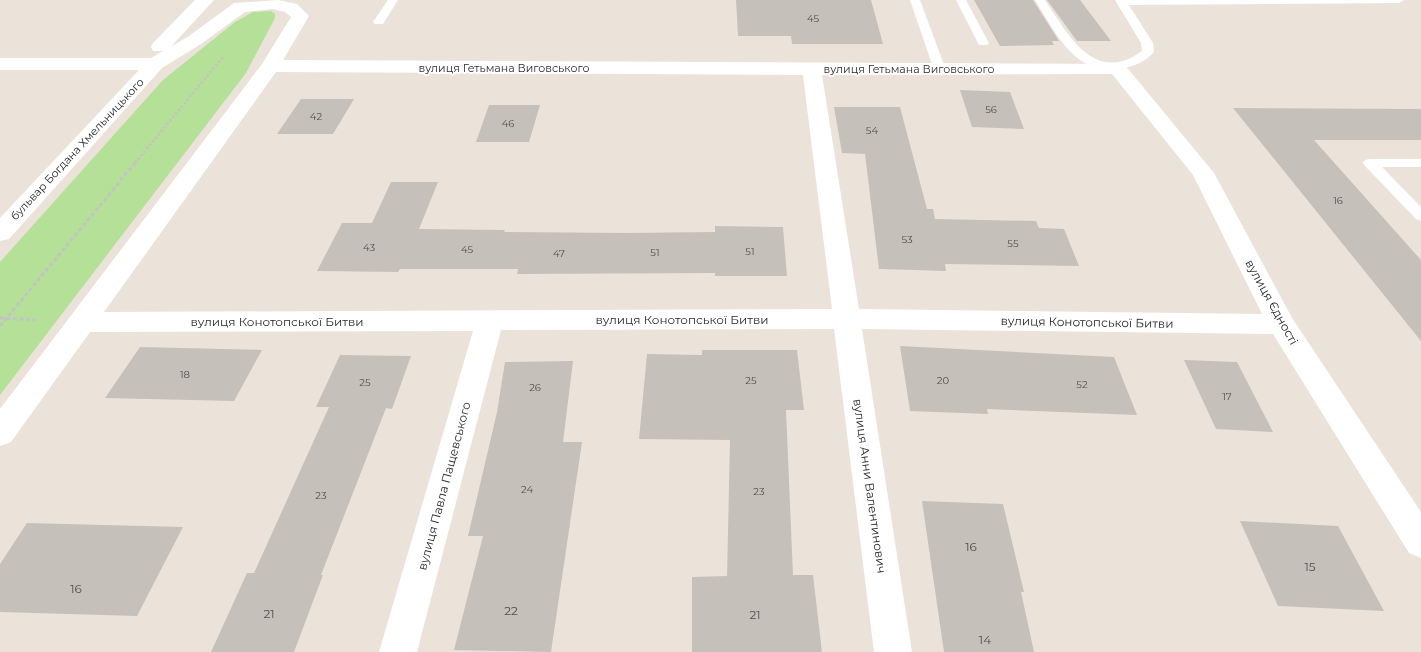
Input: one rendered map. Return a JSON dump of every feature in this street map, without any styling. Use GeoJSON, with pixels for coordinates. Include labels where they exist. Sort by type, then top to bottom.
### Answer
{"type":"FeatureCollection","features":[{"type":"Feature","properties":{"kind":"street","name":"бульвар Богдана Хмельницького"},"geometry":{"type":"LineString","coordinates":[[0,233],[205,0]]}},
{"type":"Feature","properties":{"kind":"street"},"geometry":{"type":"LineString","coordinates":[[0,64],[157,56],[195,40],[245,3],[304,8]]}},
{"type":"Feature","properties":{"kind":"street"},"geometry":{"type":"LineString","coordinates":[[0,434],[270,66],[304,8]]}},
{"type":"Feature","properties":{"kind":"street","name":"вулиця Гетьмана Виговського"},"geometry":{"type":"LineString","coordinates":[[270,66],[812,70],[1117,68]]}},
{"type":"Feature","properties":{"kind":"street","name":"вулиця Єдності"},"geometry":{"type":"LineString","coordinates":[[1117,68],[1204,173],[1281,324],[1421,542]]}},
{"type":"Feature","properties":{"kind":"street","name":"вулиця Анни Валентинович"},"geometry":{"type":"LineString","coordinates":[[812,70],[893,652]]}},
{"type":"Feature","properties":{"kind":"street","name":"вулиця Павла Пащевського"},"geometry":{"type":"LineString","coordinates":[[398,652],[490,319]]}},
{"type":"Feature","properties":{"kind":"street","name":"вулиця Конотопської Битви"},"geometry":{"type":"LineString","coordinates":[[82,322],[847,319],[1281,324]]}},
{"type":"Feature","properties":{"kind":"lane"},"geometry":{"type":"LineString","coordinates":[[379,22],[392,0]]}},
{"type":"Feature","properties":{"kind":"lane"},"geometry":{"type":"LineString","coordinates":[[915,0],[940,70]]}},
{"type":"Feature","properties":{"kind":"lane"},"geometry":{"type":"LineString","coordinates":[[961,0],[982,44]]}},
{"type":"Feature","properties":{"kind":"lane"},"geometry":{"type":"LineString","coordinates":[[1040,0],[1072,48],[1087,60],[1117,68],[1137,61],[1148,52],[1147,43],[1121,1]]}},
{"type":"Feature","properties":{"kind":"lane"},"geometry":{"type":"LineString","coordinates":[[1121,1],[1399,0]]}},
{"type":"Feature","properties":{"kind":"lane"},"geometry":{"type":"LineString","coordinates":[[1421,163],[1370,163],[1421,216]]}},
{"type":"Feature","properties":{"kind":"path"},"geometry":{"type":"LineString","coordinates":[[0,326],[234,44],[195,40]]}},
{"type":"Feature","properties":{"kind":"green space"},"geometry":{"type":"Polygon","coordinates":[[[271,11],[275,14],[275,18],[246,73],[0,395],[0,262],[163,80],[235,22],[253,12],[271,11]]]}},
{"type":"Feature","properties":{"kind":"building"},"geometry":{"type":"Polygon","coordinates":[[[736,0],[871,0],[883,44],[792,44],[791,36],[738,36],[736,0]]]}},
{"type":"Feature","properties":{"kind":"building"},"geometry":{"type":"Polygon","coordinates":[[[974,0],[1033,0],[1059,41],[1052,41],[1054,45],[1000,46],[974,0]]]}},
{"type":"Feature","properties":{"kind":"building"},"geometry":{"type":"Polygon","coordinates":[[[1047,0],[1080,0],[1111,41],[1077,41],[1047,0]]]}},
{"type":"Feature","properties":{"kind":"building"},"geometry":{"type":"Polygon","coordinates":[[[960,90],[1010,92],[1024,129],[972,127],[960,90]]]}},
{"type":"Feature","properties":{"kind":"building"},"geometry":{"type":"Polygon","coordinates":[[[301,99],[354,99],[333,134],[277,134],[301,99]]]}},
{"type":"Feature","properties":{"kind":"building"},"geometry":{"type":"Polygon","coordinates":[[[489,105],[540,105],[529,142],[476,142],[489,105]]]}},
{"type":"Feature","properties":{"kind":"building"},"geometry":{"type":"Polygon","coordinates":[[[834,107],[900,107],[927,209],[933,209],[935,219],[1036,221],[1039,228],[1064,229],[1079,266],[945,264],[946,271],[879,269],[865,154],[842,153],[834,107]]]}},
{"type":"Feature","properties":{"kind":"building"},"geometry":{"type":"Polygon","coordinates":[[[1233,108],[1421,109],[1421,140],[1314,140],[1421,260],[1421,341],[1233,108]]]}},
{"type":"Feature","properties":{"kind":"building"},"geometry":{"type":"Polygon","coordinates":[[[391,182],[438,182],[419,229],[627,233],[715,232],[715,226],[783,227],[787,276],[715,276],[715,273],[517,274],[518,269],[400,269],[398,272],[317,271],[342,223],[372,223],[391,182]]]}},
{"type":"Feature","properties":{"kind":"building"},"geometry":{"type":"Polygon","coordinates":[[[900,346],[1114,357],[1137,415],[987,409],[988,414],[910,411],[900,346]]]}},
{"type":"Feature","properties":{"kind":"building"},"geometry":{"type":"Polygon","coordinates":[[[140,347],[262,350],[234,401],[105,398],[140,347]]]}},
{"type":"Feature","properties":{"kind":"building"},"geometry":{"type":"Polygon","coordinates":[[[702,350],[797,350],[804,410],[786,410],[793,575],[813,575],[822,652],[692,652],[692,577],[727,576],[730,440],[639,439],[647,354],[702,355],[702,350]]]}},
{"type":"Feature","properties":{"kind":"building"},"geometry":{"type":"Polygon","coordinates":[[[340,355],[411,356],[392,409],[386,408],[321,575],[323,575],[294,652],[211,652],[247,573],[254,573],[329,407],[316,407],[340,355]]]}},
{"type":"Feature","properties":{"kind":"building"},"geometry":{"type":"Polygon","coordinates":[[[1184,360],[1237,362],[1273,432],[1216,429],[1184,360]]]}},
{"type":"Feature","properties":{"kind":"building"},"geometry":{"type":"Polygon","coordinates":[[[573,361],[563,442],[582,442],[551,652],[454,650],[483,536],[468,536],[497,412],[505,362],[573,361]]]}},
{"type":"Feature","properties":{"kind":"building"},"geometry":{"type":"Polygon","coordinates":[[[922,501],[1003,504],[1024,592],[1021,592],[1034,652],[944,652],[922,501]]]}},
{"type":"Feature","properties":{"kind":"building"},"geometry":{"type":"Polygon","coordinates":[[[1240,521],[1338,526],[1384,611],[1278,606],[1240,521]]]}},
{"type":"Feature","properties":{"kind":"building"},"geometry":{"type":"Polygon","coordinates":[[[27,523],[183,527],[137,616],[0,612],[0,564],[27,523]]]}}]}
